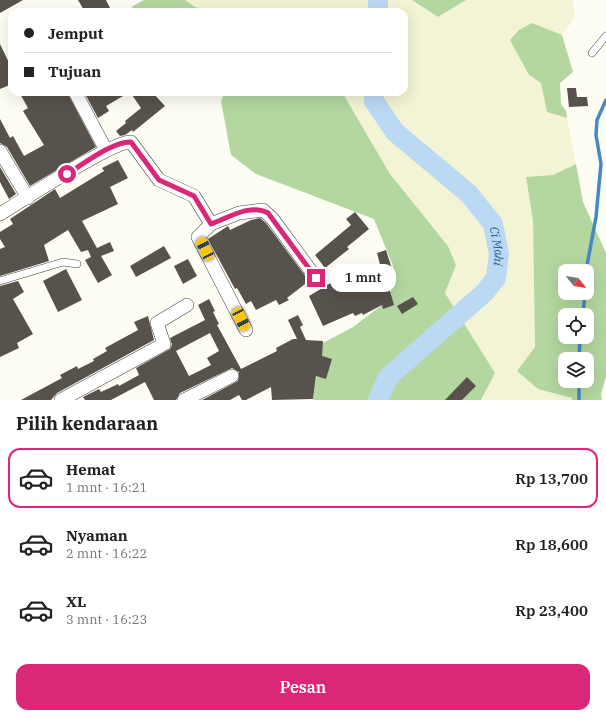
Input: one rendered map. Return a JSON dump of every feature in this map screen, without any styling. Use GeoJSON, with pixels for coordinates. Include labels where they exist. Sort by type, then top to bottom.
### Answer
{"type":"FeatureCollection","features":[{"type":"Feature","properties":{"kind":"street"},"geometry":{"type":"LineString","coordinates":[[77,96],[106,150]]}},
{"type":"Feature","properties":{"kind":"street"},"geometry":{"type":"LineString","coordinates":[[0,214],[106,150],[127,142],[131,142],[159,180],[194,196],[211,224]]}},
{"type":"Feature","properties":{"kind":"street"},"geometry":{"type":"LineString","coordinates":[[0,151],[28,198]]}},
{"type":"Feature","properties":{"kind":"street"},"geometry":{"type":"LineString","coordinates":[[246,330],[198,236],[211,224],[239,213],[263,210],[272,218],[316,278]]}},
{"type":"Feature","properties":{"kind":"street"},"geometry":{"type":"LineString","coordinates":[[61,400],[164,344],[157,323],[187,305]]}},
{"type":"Feature","properties":{"kind":"street"},"geometry":{"type":"LineString","coordinates":[[184,400],[232,376]]}},
{"type":"Feature","properties":{"kind":"lane"},"geometry":{"type":"LineString","coordinates":[[592,54],[606,36]]}},
{"type":"Feature","properties":{"kind":"lane"},"geometry":{"type":"LineString","coordinates":[[0,281],[63,262],[77,264]]}},
{"type":"Feature","properties":{"kind":"green space"},"geometry":{"type":"Polygon","coordinates":[[[144,0],[185,0],[195,7],[200,8],[134,8],[131,7],[144,0]]]}},
{"type":"Feature","properties":{"kind":"green space"},"geometry":{"type":"Polygon","coordinates":[[[185,0],[412,0],[438,17],[466,0],[573,0],[575,17],[562,35],[547,29],[522,61],[529,75],[541,83],[547,112],[567,118],[576,164],[553,175],[526,177],[533,221],[535,347],[517,371],[538,389],[572,398],[572,400],[481,400],[495,373],[445,293],[456,265],[448,246],[390,174],[344,96],[408,96],[408,8],[195,7],[185,0]]]}},
{"type":"Feature","properties":{"kind":"green space"},"geometry":{"type":"Polygon","coordinates":[[[412,0],[466,0],[438,17],[412,0]]]}},
{"type":"Feature","properties":{"kind":"green space"},"geometry":{"type":"Polygon","coordinates":[[[532,23],[562,35],[573,72],[560,83],[561,104],[566,111],[567,118],[547,112],[541,83],[529,75],[510,40],[519,30],[532,23]]]}},
{"type":"Feature","properties":{"kind":"green space"},"geometry":{"type":"Polygon","coordinates":[[[223,96],[344,96],[390,174],[448,246],[456,265],[445,293],[495,373],[481,400],[313,400],[321,344],[353,327],[390,299],[393,266],[374,219],[256,174],[231,155],[221,101],[223,96]]]}},
{"type":"Feature","properties":{"kind":"green space"},"geometry":{"type":"Polygon","coordinates":[[[576,164],[583,202],[606,253],[606,377],[601,394],[602,400],[572,400],[572,398],[538,389],[517,371],[535,347],[533,221],[526,177],[553,175],[576,164]]]}},
{"type":"Feature","properties":{"kind":"building"},"geometry":{"type":"Polygon","coordinates":[[[0,0],[23,0],[8,8],[0,13],[0,0]]]}},
{"type":"Feature","properties":{"kind":"building"},"geometry":{"type":"Polygon","coordinates":[[[78,0],[106,0],[110,8],[83,8],[78,0]]]}},
{"type":"Feature","properties":{"kind":"building"},"geometry":{"type":"Polygon","coordinates":[[[0,44],[8,61],[8,86],[0,89],[0,44]]]}},
{"type":"Feature","properties":{"kind":"building"},"geometry":{"type":"Polygon","coordinates":[[[567,88],[576,88],[577,97],[587,97],[588,106],[569,107],[567,88]]]}},
{"type":"Feature","properties":{"kind":"building"},"geometry":{"type":"Polygon","coordinates":[[[21,96],[69,96],[96,147],[30,186],[7,147],[0,143],[0,119],[10,138],[13,136],[24,156],[44,145],[23,111],[28,108],[21,96]]]}},
{"type":"Feature","properties":{"kind":"building"},"geometry":{"type":"Polygon","coordinates":[[[86,96],[123,96],[106,106],[109,111],[98,118],[86,96]]]}},
{"type":"Feature","properties":{"kind":"building"},"geometry":{"type":"Polygon","coordinates":[[[133,96],[156,96],[165,106],[133,132],[132,130],[125,135],[120,136],[116,131],[126,123],[125,121],[141,108],[133,96]]]}},
{"type":"Feature","properties":{"kind":"building"},"geometry":{"type":"Polygon","coordinates":[[[118,160],[128,178],[110,187],[118,204],[82,221],[97,248],[110,242],[114,251],[101,256],[112,275],[98,283],[85,260],[91,257],[88,250],[81,252],[68,230],[44,245],[49,261],[0,276],[0,249],[5,247],[0,239],[0,232],[13,224],[10,219],[55,189],[60,198],[104,171],[102,168],[118,160]]]}},
{"type":"Feature","properties":{"kind":"building"},"geometry":{"type":"Polygon","coordinates":[[[0,167],[16,194],[9,199],[0,182],[0,167]]]}},
{"type":"Feature","properties":{"kind":"building"},"geometry":{"type":"Polygon","coordinates":[[[355,212],[369,229],[347,247],[349,249],[325,268],[315,255],[351,225],[346,219],[355,212]]]}},
{"type":"Feature","properties":{"kind":"building"},"geometry":{"type":"Polygon","coordinates":[[[260,218],[266,223],[309,281],[287,298],[289,300],[279,305],[276,300],[256,310],[251,301],[246,304],[237,288],[235,289],[208,239],[228,226],[230,230],[251,220],[260,218]]]}},
{"type":"Feature","properties":{"kind":"building"},"geometry":{"type":"Polygon","coordinates":[[[164,246],[171,258],[136,277],[130,266],[164,246]]]}},
{"type":"Feature","properties":{"kind":"building"},"geometry":{"type":"Polygon","coordinates":[[[386,250],[392,269],[382,272],[377,253],[386,250]]]}},
{"type":"Feature","properties":{"kind":"building"},"geometry":{"type":"Polygon","coordinates":[[[188,259],[197,276],[183,284],[174,266],[188,259]]]}},
{"type":"Feature","properties":{"kind":"building"},"geometry":{"type":"Polygon","coordinates":[[[66,269],[82,300],[58,312],[43,281],[66,269]]]}},
{"type":"Feature","properties":{"kind":"building"},"geometry":{"type":"Polygon","coordinates":[[[362,269],[368,288],[387,281],[394,305],[383,309],[382,305],[363,315],[362,313],[355,316],[353,313],[323,326],[309,296],[339,278],[362,269]]]}},
{"type":"Feature","properties":{"kind":"building"},"geometry":{"type":"Polygon","coordinates":[[[18,281],[24,292],[13,299],[33,334],[17,343],[19,348],[0,357],[0,286],[18,281]]]}},
{"type":"Feature","properties":{"kind":"building"},"geometry":{"type":"Polygon","coordinates":[[[413,297],[418,304],[402,314],[397,306],[413,297]]]}},
{"type":"Feature","properties":{"kind":"building"},"geometry":{"type":"Polygon","coordinates":[[[209,299],[219,324],[217,325],[241,369],[277,351],[276,348],[293,339],[297,339],[288,320],[298,315],[303,325],[300,327],[306,340],[323,341],[322,356],[332,359],[326,379],[316,376],[313,399],[272,400],[271,387],[246,400],[242,400],[239,395],[230,400],[202,400],[238,381],[239,372],[232,368],[180,393],[176,400],[154,400],[145,382],[111,400],[85,400],[83,397],[99,389],[101,392],[118,384],[119,386],[139,375],[136,368],[170,349],[172,345],[170,338],[205,320],[198,305],[209,299]],[[210,333],[176,351],[189,376],[211,365],[207,358],[219,351],[210,333]]]}},
{"type":"Feature","properties":{"kind":"building"},"geometry":{"type":"Polygon","coordinates":[[[148,316],[154,340],[57,393],[51,400],[21,400],[62,378],[60,375],[77,366],[78,369],[94,361],[93,359],[107,351],[105,348],[138,330],[134,322],[148,316]]]}},
{"type":"Feature","properties":{"kind":"building"},"geometry":{"type":"Polygon","coordinates":[[[467,377],[476,386],[462,400],[445,400],[467,377]]]}},
{"type":"Feature","properties":{"kind":"waterway","name":"Ci Mahi"},"geometry":{"type":"LineString","coordinates":[[378,0],[378,8]]}},
{"type":"Feature","properties":{"kind":"waterway","name":"Ci Mahi"},"geometry":{"type":"LineString","coordinates":[[374,96],[374,101],[395,132],[469,194],[493,224],[499,254],[496,278],[484,293],[388,377],[378,400]]}},
{"type":"Feature","properties":{"kind":"waterway"},"geometry":{"type":"LineString","coordinates":[[587,264],[596,217],[601,164],[596,135],[597,120],[606,100]]}},
{"type":"Feature","properties":{"kind":"waterway"},"geometry":{"type":"LineString","coordinates":[[584,300],[584,308]]}},
{"type":"Feature","properties":{"kind":"waterway"},"geometry":{"type":"LineString","coordinates":[[579,352],[580,344]]}},
{"type":"Feature","properties":{"kind":"waterway"},"geometry":{"type":"LineString","coordinates":[[579,388],[579,400]]}},
{"type":"Feature","properties":{"kind":"route"},"geometry":{"type":"LineString","coordinates":[[67,174],[106,150],[127,142],[131,142],[162,183],[194,196],[211,224],[251,210],[258,209],[268,213],[316,278]]}}]}
